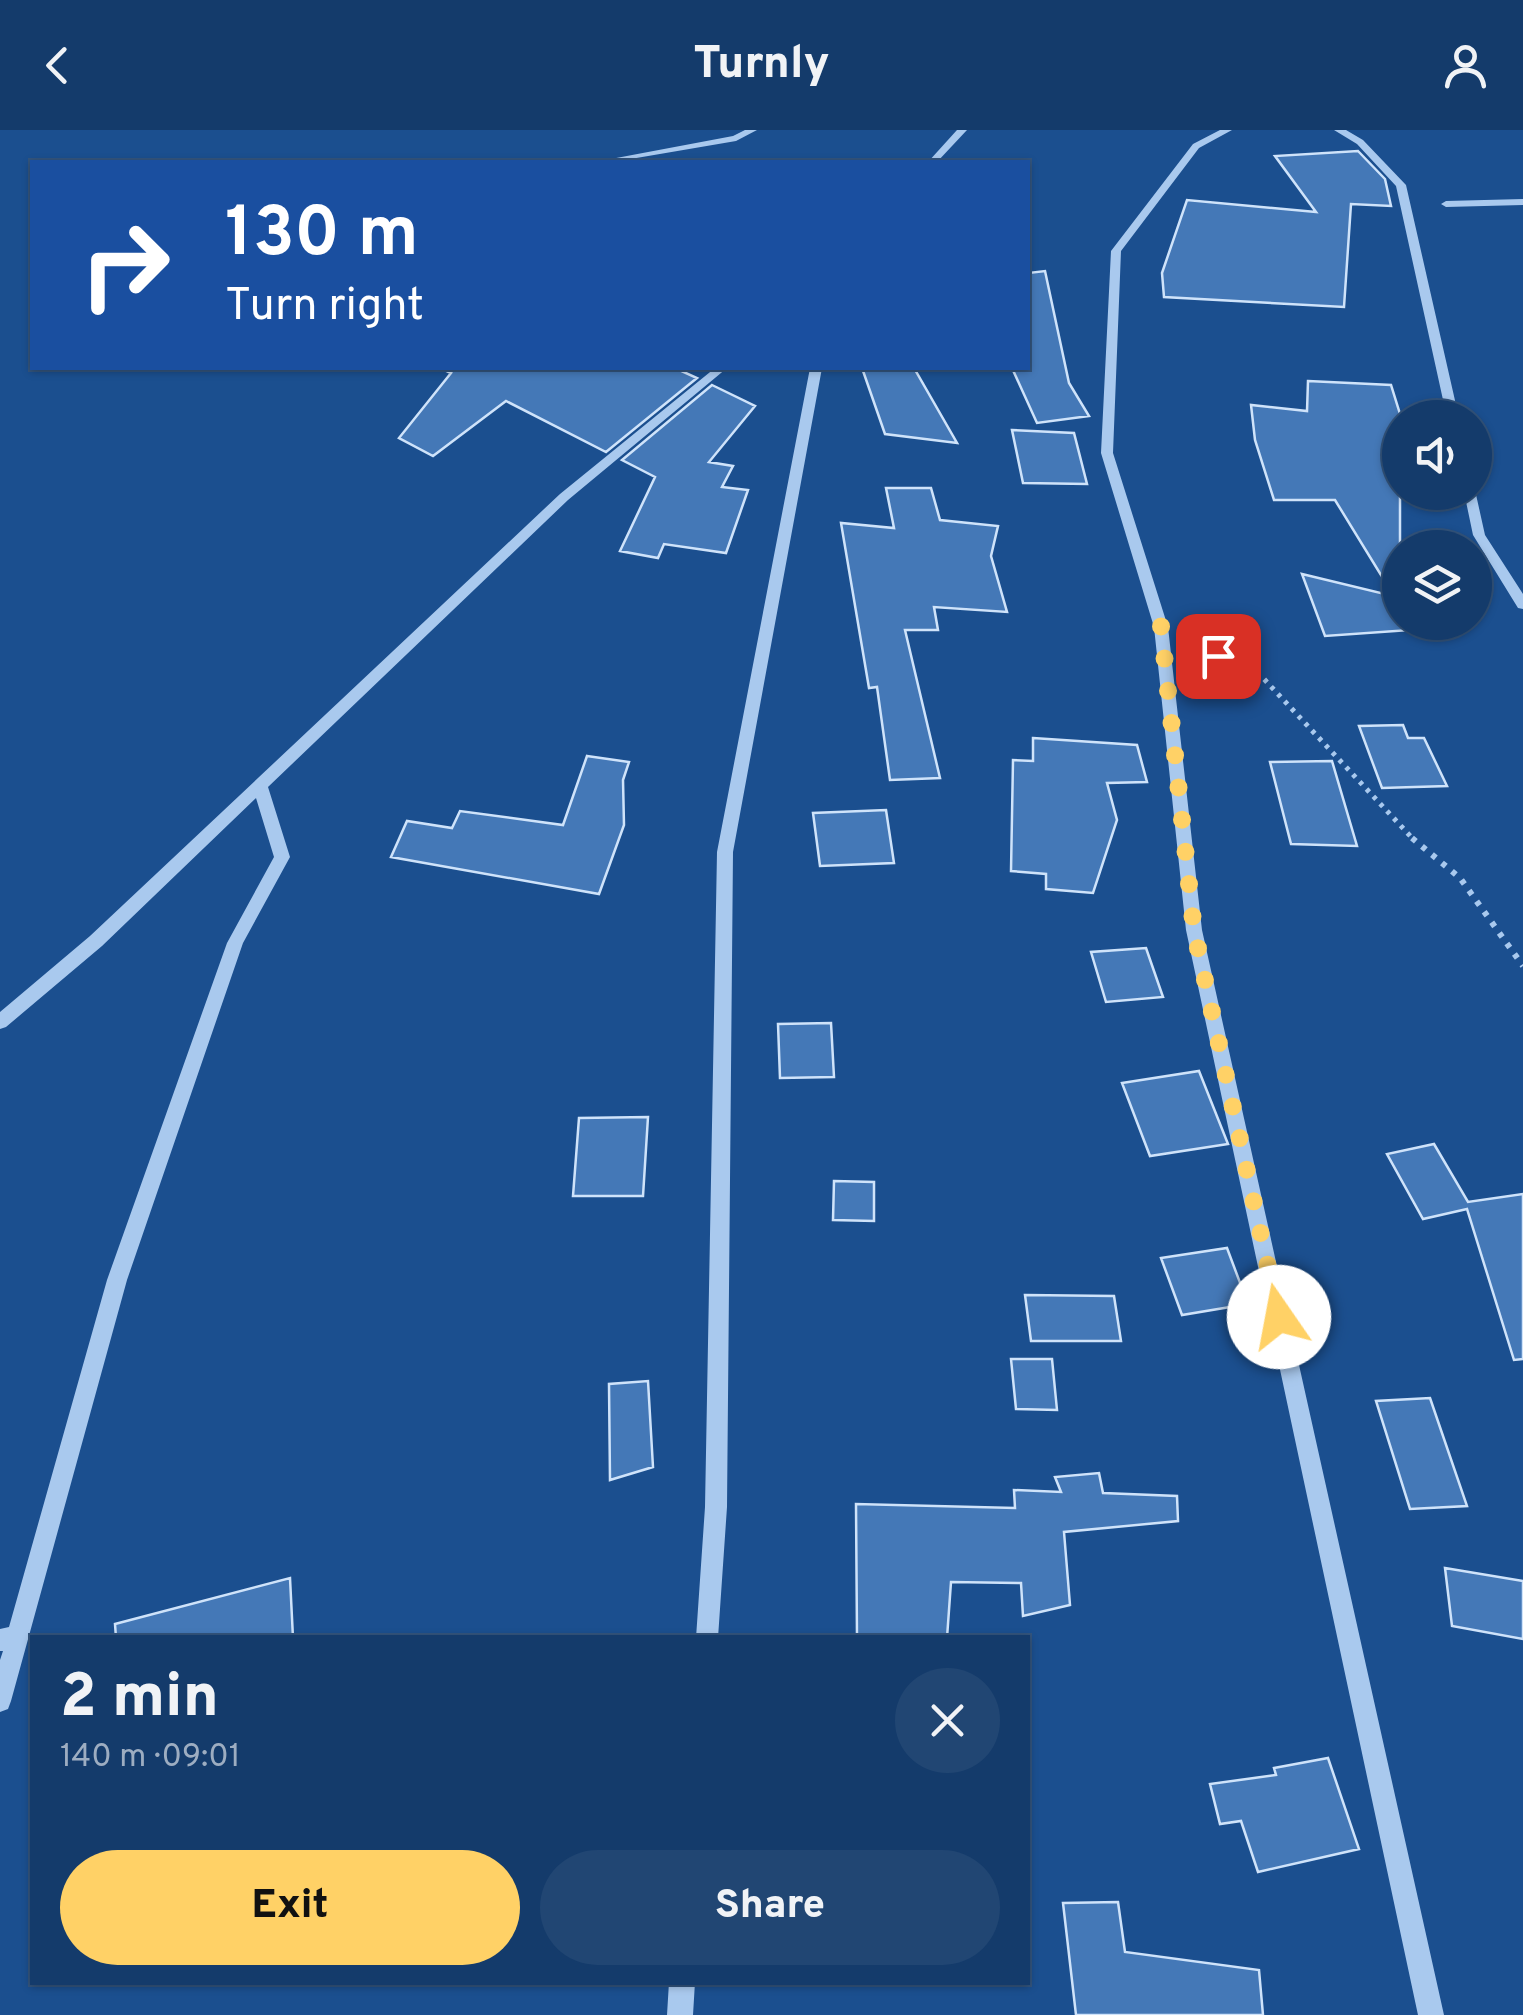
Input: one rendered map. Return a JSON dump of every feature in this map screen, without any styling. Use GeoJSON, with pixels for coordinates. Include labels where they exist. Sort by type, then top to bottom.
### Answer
{"type":"FeatureCollection","features":[{"type":"Feature","properties":{"kind":"street"},"geometry":{"type":"LineString","coordinates":[[611,160],[736,138],[752,130]]}},
{"type":"Feature","properties":{"kind":"street"},"geometry":{"type":"LineString","coordinates":[[934,160],[962,130]]}},
{"type":"Feature","properties":{"kind":"street"},"geometry":{"type":"LineString","coordinates":[[1227,130],[1196,146],[1116,251],[1107,453],[1161,626],[1194,930],[1431,2015]]}},
{"type":"Feature","properties":{"kind":"street"},"geometry":{"type":"LineString","coordinates":[[1340,130],[1360,142],[1401,185],[1449,400]]}},
{"type":"Feature","properties":{"kind":"street"},"geometry":{"type":"LineString","coordinates":[[1446,204],[1523,202]]}},
{"type":"Feature","properties":{"kind":"street"},"geometry":{"type":"LineString","coordinates":[[0,1022],[96,941],[564,498],[719,370]]}},
{"type":"Feature","properties":{"kind":"street"},"geometry":{"type":"LineString","coordinates":[[707,1635],[716,1507],[725,852],[816,370]]}},
{"type":"Feature","properties":{"kind":"street"},"geometry":{"type":"LineString","coordinates":[[1474,510],[1479,536],[1523,604]]}},
{"type":"Feature","properties":{"kind":"street"},"geometry":{"type":"LineString","coordinates":[[0,1700],[10,1638],[116,1280],[235,943],[282,857],[260,786]]}},
{"type":"Feature","properties":{"kind":"street"},"geometry":{"type":"LineString","coordinates":[[680,2015],[682,1985]]}},
{"type":"Feature","properties":{"kind":"path"},"geometry":{"type":"LineString","coordinates":[[1161,626],[1264,678],[1428,855],[1460,878],[1523,966]]}},
{"type":"Feature","properties":{"kind":"building"},"geometry":{"type":"Polygon","coordinates":[[[1358,151],[1385,179],[1391,206],[1351,204],[1344,307],[1164,297],[1162,273],[1187,200],[1316,212],[1275,156],[1358,151]]]}},
{"type":"Feature","properties":{"kind":"building"},"geometry":{"type":"Polygon","coordinates":[[[1045,271],[1069,383],[1089,416],[1037,423],[1013,370],[1030,370],[1030,273],[1045,271]]]}},
{"type":"Feature","properties":{"kind":"building"},"geometry":{"type":"Polygon","coordinates":[[[444,370],[679,370],[697,378],[606,452],[506,401],[433,456],[399,438],[451,373],[444,370]]]}},
{"type":"Feature","properties":{"kind":"building"},"geometry":{"type":"Polygon","coordinates":[[[863,370],[915,370],[957,443],[885,434],[863,370]]]}},
{"type":"Feature","properties":{"kind":"building"},"geometry":{"type":"Polygon","coordinates":[[[1308,381],[1391,385],[1396,400],[1382,400],[1382,510],[1400,510],[1400,530],[1382,530],[1382,577],[1335,500],[1274,500],[1255,440],[1251,405],[1307,411],[1308,381]]]}},
{"type":"Feature","properties":{"kind":"building"},"geometry":{"type":"Polygon","coordinates":[[[712,385],[755,406],[709,462],[733,466],[722,487],[748,490],[726,553],[664,544],[658,558],[620,551],[655,477],[622,460],[712,385]]]}},
{"type":"Feature","properties":{"kind":"building"},"geometry":{"type":"Polygon","coordinates":[[[1012,430],[1074,433],[1087,484],[1023,483],[1012,430]]]}},
{"type":"Feature","properties":{"kind":"building"},"geometry":{"type":"Polygon","coordinates":[[[886,488],[931,488],[940,520],[998,526],[991,556],[1007,612],[934,607],[938,630],[905,630],[940,778],[890,780],[877,687],[869,688],[841,523],[894,528],[886,488]]]}},
{"type":"Feature","properties":{"kind":"building"},"geometry":{"type":"Polygon","coordinates":[[[1302,574],[1382,593],[1382,632],[1325,636],[1302,574]]]}},
{"type":"Feature","properties":{"kind":"building"},"geometry":{"type":"Polygon","coordinates":[[[1403,725],[1408,738],[1424,738],[1447,786],[1382,788],[1359,726],[1403,725]]]}},
{"type":"Feature","properties":{"kind":"building"},"geometry":{"type":"Polygon","coordinates":[[[1033,738],[1137,745],[1147,782],[1107,783],[1117,820],[1093,893],[1046,889],[1046,874],[1011,871],[1013,760],[1033,761],[1033,738]]]}},
{"type":"Feature","properties":{"kind":"building"},"geometry":{"type":"Polygon","coordinates":[[[587,756],[629,762],[623,780],[624,825],[599,894],[391,857],[407,821],[452,828],[460,811],[563,825],[587,756]]]}},
{"type":"Feature","properties":{"kind":"building"},"geometry":{"type":"Polygon","coordinates":[[[1332,761],[1357,846],[1291,844],[1270,762],[1332,761]]]}},
{"type":"Feature","properties":{"kind":"building"},"geometry":{"type":"Polygon","coordinates":[[[886,810],[894,863],[820,866],[813,813],[886,810]]]}},
{"type":"Feature","properties":{"kind":"building"},"geometry":{"type":"Polygon","coordinates":[[[1146,948],[1163,997],[1106,1002],[1091,952],[1146,948]]]}},
{"type":"Feature","properties":{"kind":"building"},"geometry":{"type":"Polygon","coordinates":[[[831,1023],[834,1077],[780,1078],[778,1024],[831,1023]]]}},
{"type":"Feature","properties":{"kind":"building"},"geometry":{"type":"Polygon","coordinates":[[[1199,1071],[1228,1144],[1150,1156],[1122,1083],[1199,1071]]]}},
{"type":"Feature","properties":{"kind":"building"},"geometry":{"type":"Polygon","coordinates":[[[648,1117],[643,1196],[573,1196],[579,1118],[648,1117]]]}},
{"type":"Feature","properties":{"kind":"building"},"geometry":{"type":"Polygon","coordinates":[[[1434,1144],[1468,1202],[1523,1194],[1523,1359],[1514,1360],[1467,1209],[1423,1219],[1387,1154],[1434,1144]]]}},
{"type":"Feature","properties":{"kind":"building"},"geometry":{"type":"Polygon","coordinates":[[[834,1181],[874,1182],[874,1221],[833,1220],[834,1181]]]}},
{"type":"Feature","properties":{"kind":"building"},"geometry":{"type":"Polygon","coordinates":[[[1227,1248],[1248,1304],[1182,1315],[1161,1258],[1227,1248]]]}},
{"type":"Feature","properties":{"kind":"building"},"geometry":{"type":"Polygon","coordinates":[[[1025,1295],[1114,1296],[1121,1341],[1031,1341],[1025,1295]]]}},
{"type":"Feature","properties":{"kind":"building"},"geometry":{"type":"Polygon","coordinates":[[[1011,1359],[1052,1359],[1057,1410],[1016,1409],[1011,1359]]]}},
{"type":"Feature","properties":{"kind":"building"},"geometry":{"type":"Polygon","coordinates":[[[648,1381],[653,1467],[610,1480],[609,1384],[648,1381]]]}},
{"type":"Feature","properties":{"kind":"building"},"geometry":{"type":"Polygon","coordinates":[[[1430,1398],[1467,1506],[1410,1509],[1376,1401],[1430,1398]]]}},
{"type":"Feature","properties":{"kind":"building"},"geometry":{"type":"Polygon","coordinates":[[[1099,1473],[1103,1493],[1177,1496],[1178,1521],[1064,1532],[1070,1605],[1023,1616],[1021,1583],[951,1582],[947,1635],[857,1635],[856,1504],[1015,1508],[1014,1490],[1061,1492],[1055,1477],[1099,1473]]]}},
{"type":"Feature","properties":{"kind":"building"},"geometry":{"type":"Polygon","coordinates":[[[1445,1568],[1523,1581],[1523,1639],[1452,1626],[1445,1568]]]}},
{"type":"Feature","properties":{"kind":"building"},"geometry":{"type":"Polygon","coordinates":[[[290,1578],[293,1635],[116,1635],[115,1624],[290,1578]]]}},
{"type":"Feature","properties":{"kind":"building"},"geometry":{"type":"Polygon","coordinates":[[[1328,1758],[1359,1849],[1258,1872],[1241,1821],[1220,1824],[1210,1784],[1276,1775],[1274,1768],[1328,1758]]]}},
{"type":"Feature","properties":{"kind":"building"},"geometry":{"type":"Polygon","coordinates":[[[1118,1902],[1125,1952],[1259,1970],[1263,2015],[1076,2015],[1063,1903],[1118,1902]]]}},
{"type":"Feature","properties":{"kind":"route"},"geometry":{"type":"LineString","coordinates":[[1218,656],[1161,626],[1194,930],[1279,1317]]}}]}
